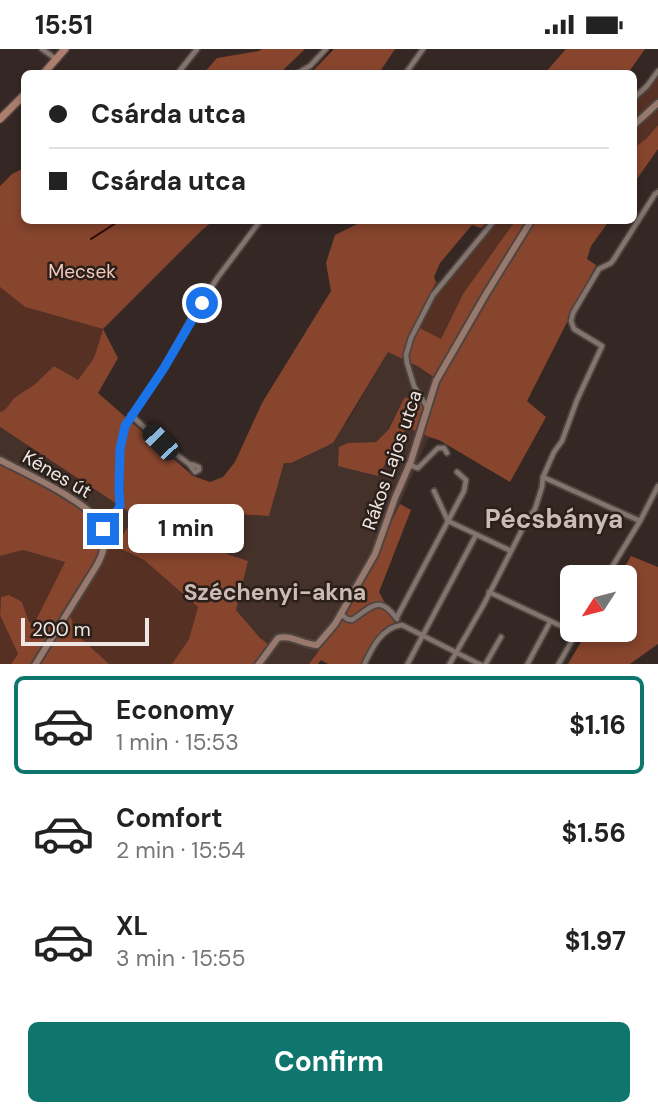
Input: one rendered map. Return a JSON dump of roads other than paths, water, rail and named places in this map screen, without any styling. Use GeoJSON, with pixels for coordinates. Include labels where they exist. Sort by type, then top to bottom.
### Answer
{"type":"FeatureCollection","features":[{"type":"Feature","properties":{"kind":"main road"},"geometry":{"type":"LineString","coordinates":[[47,70],[65,49]]}},
{"type":"Feature","properties":{"kind":"main road"},"geometry":{"type":"LineString","coordinates":[[0,120],[21,98]]}},
{"type":"Feature","properties":{"kind":"street"},"geometry":{"type":"LineString","coordinates":[[43,49],[56,59]]}},
{"type":"Feature","properties":{"kind":"street"},"geometry":{"type":"LineString","coordinates":[[180,70],[197,49]]}},
{"type":"Feature","properties":{"kind":"street"},"geometry":{"type":"LineString","coordinates":[[303,70],[326,49]]}},
{"type":"Feature","properties":{"kind":"street"},"geometry":{"type":"LineString","coordinates":[[408,70],[423,49]]}},
{"type":"Feature","properties":{"kind":"street"},"geometry":{"type":"LineString","coordinates":[[637,95],[658,71]]}},
{"type":"Feature","properties":{"kind":"street"},"geometry":{"type":"LineString","coordinates":[[637,122],[658,103]]}},
{"type":"Feature","properties":{"kind":"street"},"geometry":{"type":"LineString","coordinates":[[637,222],[658,192]]}},
{"type":"Feature","properties":{"kind":"street"},"geometry":{"type":"LineString","coordinates":[[34,664],[101,559],[103,529],[108,526],[120,506],[120,449],[125,426],[164,368],[218,277],[258,224]]}},
{"type":"Feature","properties":{"kind":"street"},"geometry":{"type":"LineString","coordinates":[[427,407],[414,386],[407,363],[406,355],[411,338],[433,295],[492,224]]}},
{"type":"Feature","properties":{"kind":"street","name":"Rákos Lajos utca"},"geometry":{"type":"LineString","coordinates":[[258,664],[282,636],[317,645],[341,614],[375,554],[409,465],[435,382],[529,224]]}},
{"type":"Feature","properties":{"kind":"street"},"geometry":{"type":"LineString","coordinates":[[449,664],[535,509],[550,459],[562,440],[602,346],[574,329],[571,321],[573,313],[600,269],[614,260],[636,224]]}},
{"type":"Feature","properties":{"kind":"street"},"geometry":{"type":"LineString","coordinates":[[131,415],[189,464]]}},
{"type":"Feature","properties":{"kind":"street"},"geometry":{"type":"LineString","coordinates":[[409,465],[418,468],[438,448],[443,448],[447,453]]}},
{"type":"Feature","properties":{"kind":"street","name":"Kénes út"},"geometry":{"type":"LineString","coordinates":[[0,460],[72,499],[95,517],[103,529]]}},
{"type":"Feature","properties":{"kind":"street"},"geometry":{"type":"LineString","coordinates":[[397,617],[464,491],[466,480],[457,472]]}},
{"type":"Feature","properties":{"kind":"street"},"geometry":{"type":"LineString","coordinates":[[543,477],[640,521]]}},
{"type":"Feature","properties":{"kind":"street"},"geometry":{"type":"LineString","coordinates":[[613,565],[656,496],[658,486]]}},
{"type":"Feature","properties":{"kind":"street"},"geometry":{"type":"LineString","coordinates":[[433,491],[449,521],[511,551]]}},
{"type":"Feature","properties":{"kind":"street"},"geometry":{"type":"LineString","coordinates":[[407,664],[477,535]]}},
{"type":"Feature","properties":{"kind":"street"},"geometry":{"type":"LineString","coordinates":[[489,592],[560,626]]}},
{"type":"Feature","properties":{"kind":"street"},"geometry":{"type":"LineString","coordinates":[[341,614],[352,620],[370,607],[380,605],[389,608],[402,625]]}},
{"type":"Feature","properties":{"kind":"street"},"geometry":{"type":"LineString","coordinates":[[527,664],[550,622]]}},
{"type":"Feature","properties":{"kind":"street"},"geometry":{"type":"LineString","coordinates":[[364,664],[379,639],[396,626],[402,625],[483,664],[501,637]]}},
{"type":"Feature","properties":{"kind":"street"},"geometry":{"type":"LineString","coordinates":[[558,664],[571,642]]}},
{"type":"Feature","properties":{"kind":"waterway"},"geometry":{"type":"LineString","coordinates":[[309,70],[331,49]]}},
{"type":"Feature","properties":{"kind":"waterway"},"geometry":{"type":"LineString","coordinates":[[91,239],[114,224]]}},
{"type":"Feature","properties":{"kind":"district","name":"Pécsbánya"},"geometry":{"type":"Point","coordinates":[554,519]}},
{"type":"Feature","properties":{"kind":"district","name":"Széchenyi-akna"},"geometry":{"type":"Point","coordinates":[275,592]}},
{"type":"Feature","properties":{"kind":"park label","name":"Mecsek"},"geometry":{"type":"Point","coordinates":[82,271]}}]}
